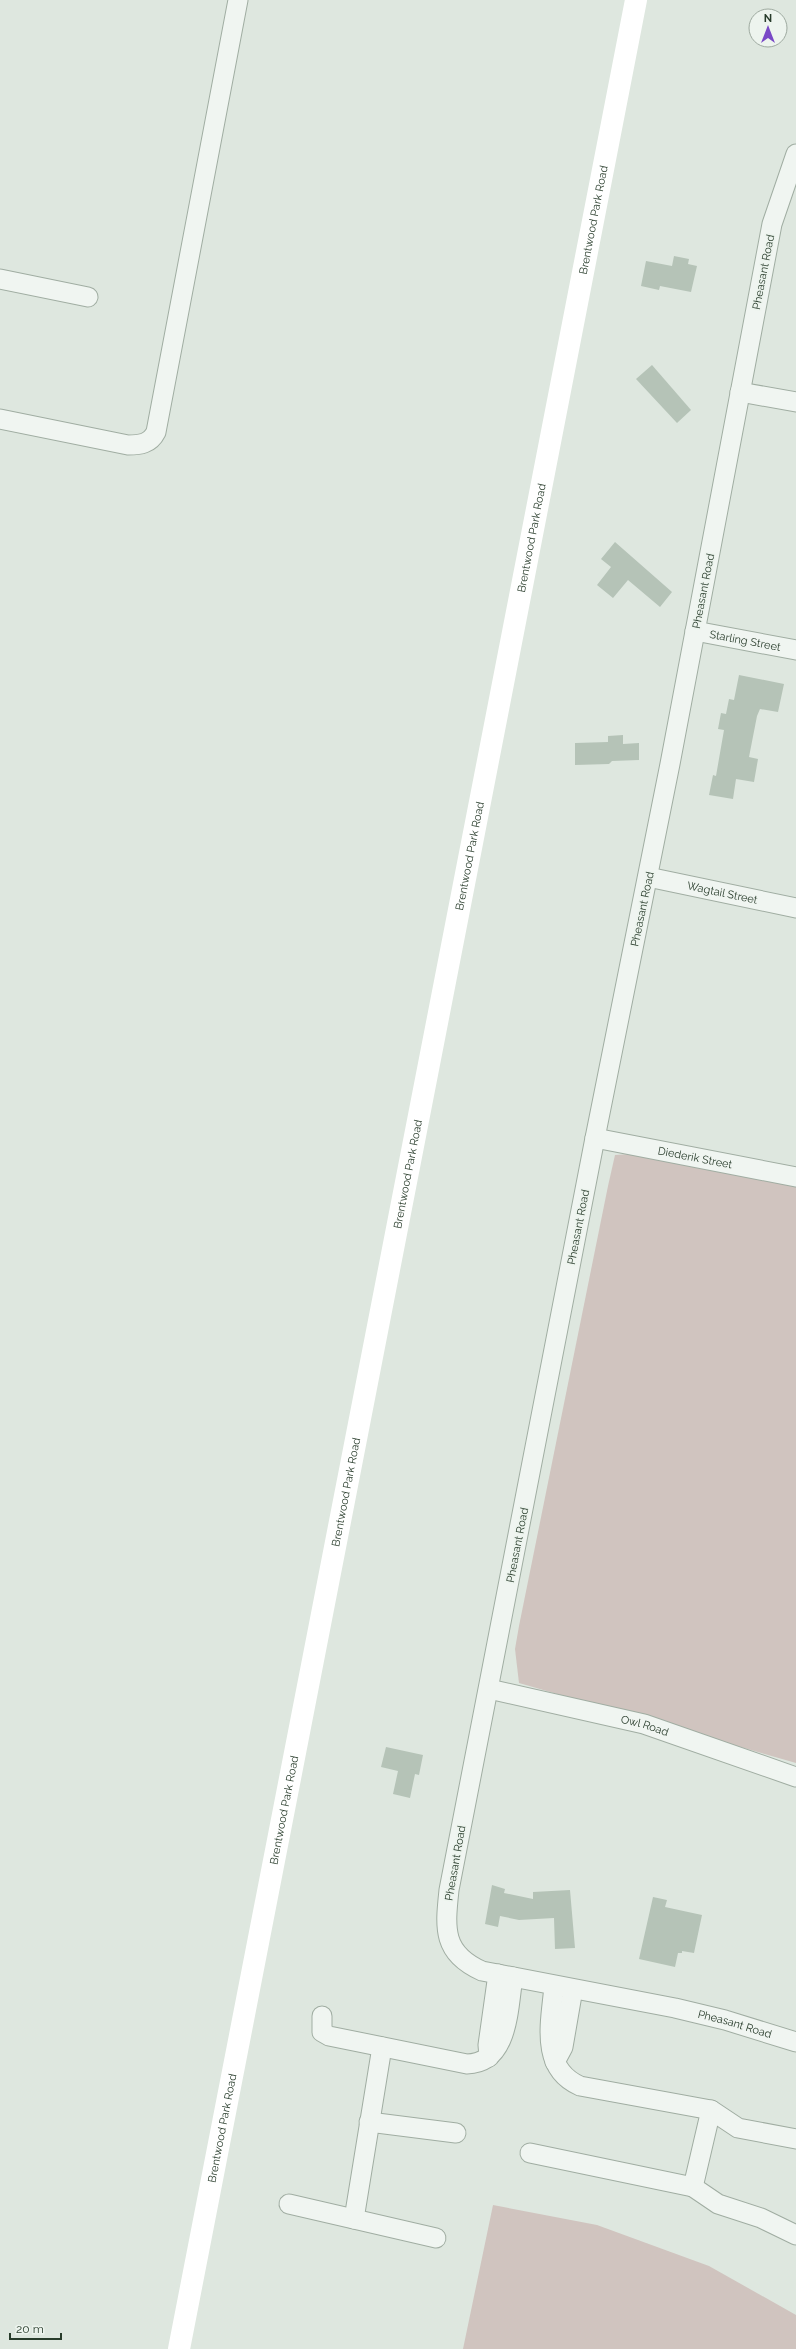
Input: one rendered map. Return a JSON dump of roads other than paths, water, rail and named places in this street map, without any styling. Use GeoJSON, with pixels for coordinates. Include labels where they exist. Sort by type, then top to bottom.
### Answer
{"type":"FeatureCollection","features":[{"type":"Feature","properties":{"kind":"street"},"geometry":{"type":"LineString","coordinates":[[0,419],[128,445],[142,444],[153,438],[156,432],[238,0]]}},
{"type":"Feature","properties":{"kind":"street","name":"Brentwood Park Road"},"geometry":{"type":"LineString","coordinates":[[179,2349],[636,0]]}},
{"type":"Feature","properties":{"kind":"street","name":"Pheasant Road"},"geometry":{"type":"LineString","coordinates":[[796,154],[772,224],[648,877],[595,1138],[449,1890],[446,1922],[451,1947],[460,1957],[476,1968],[554,1986],[675,2008],[725,2020],[796,2042]]}},
{"type":"Feature","properties":{"kind":"street"},"geometry":{"type":"LineString","coordinates":[[0,279],[88,297]]}},
{"type":"Feature","properties":{"kind":"street"},"geometry":{"type":"LineString","coordinates":[[740,392],[796,402]]}},
{"type":"Feature","properties":{"kind":"street","name":"Starling Street"},"geometry":{"type":"LineString","coordinates":[[695,631],[796,650]]}},
{"type":"Feature","properties":{"kind":"street","name":"Wagtail Street"},"geometry":{"type":"LineString","coordinates":[[648,877],[796,908]]}},
{"type":"Feature","properties":{"kind":"street","name":"Diederik Street"},"geometry":{"type":"LineString","coordinates":[[595,1138],[796,1177]]}},
{"type":"Feature","properties":{"kind":"street","name":"Owl Road"},"geometry":{"type":"LineString","coordinates":[[489,1689],[644,1724],[796,1778]]}},
{"type":"Feature","properties":{"kind":"street"},"geometry":{"type":"LineString","coordinates":[[322,2016],[321,2029],[324,2034],[467,2064],[482,2062],[495,2051],[502,2037],[506,1976]]}},
{"type":"Feature","properties":{"kind":"street"},"geometry":{"type":"LineString","coordinates":[[554,1986],[549,2034],[551,2054],[567,2078],[580,2086],[710,2110],[738,2128],[796,2139]]}},
{"type":"Feature","properties":{"kind":"street"},"geometry":{"type":"LineString","coordinates":[[555,2062],[563,2047],[573,1989]]}},
{"type":"Feature","properties":{"kind":"street"},"geometry":{"type":"LineString","coordinates":[[354,2219],[364,2167],[369,2122],[382,2047]]}},
{"type":"Feature","properties":{"kind":"street"},"geometry":{"type":"LineString","coordinates":[[693,2187],[710,2110]]}},
{"type":"Feature","properties":{"kind":"street"},"geometry":{"type":"LineString","coordinates":[[369,2122],[456,2133]]}},
{"type":"Feature","properties":{"kind":"street"},"geometry":{"type":"LineString","coordinates":[[530,2152],[693,2187],[718,2204],[761,2218],[796,2235]]}},
{"type":"Feature","properties":{"kind":"street"},"geometry":{"type":"LineString","coordinates":[[289,2204],[436,2238]]}}]}
